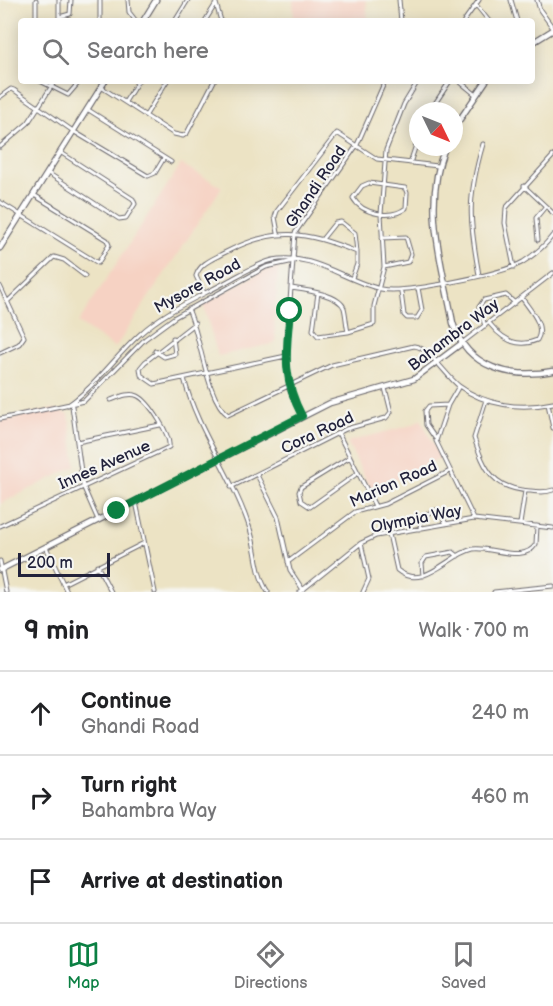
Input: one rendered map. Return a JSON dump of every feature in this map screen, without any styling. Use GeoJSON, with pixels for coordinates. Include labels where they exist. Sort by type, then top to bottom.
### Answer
{"type":"FeatureCollection","features":[{"type":"Feature","properties":{"kind":"street"},"geometry":{"type":"LineString","coordinates":[[36,0],[36,18]]}},
{"type":"Feature","properties":{"kind":"street"},"geometry":{"type":"LineString","coordinates":[[59,0],[59,18]]}},
{"type":"Feature","properties":{"kind":"street"},"geometry":{"type":"LineString","coordinates":[[61,18],[69,14],[71,0]]}},
{"type":"Feature","properties":{"kind":"street"},"geometry":{"type":"LineString","coordinates":[[100,0],[100,18]]}},
{"type":"Feature","properties":{"kind":"street"},"geometry":{"type":"LineString","coordinates":[[128,0],[129,12],[134,18]]}},
{"type":"Feature","properties":{"kind":"street"},"geometry":{"type":"LineString","coordinates":[[145,18],[156,0]]}},
{"type":"Feature","properties":{"kind":"street"},"geometry":{"type":"LineString","coordinates":[[177,18],[188,0]]}},
{"type":"Feature","properties":{"kind":"street"},"geometry":{"type":"LineString","coordinates":[[399,0],[401,18]]}},
{"type":"Feature","properties":{"kind":"street"},"geometry":{"type":"LineString","coordinates":[[466,18],[479,0]]}},
{"type":"Feature","properties":{"kind":"street"},"geometry":{"type":"LineString","coordinates":[[511,0],[516,18]]}},
{"type":"Feature","properties":{"kind":"street"},"geometry":{"type":"LineString","coordinates":[[535,41],[553,29],[540,10],[537,0]]}},
{"type":"Feature","properties":{"kind":"street"},"geometry":{"type":"LineString","coordinates":[[207,18],[216,2]]}},
{"type":"Feature","properties":{"kind":"street"},"geometry":{"type":"LineString","coordinates":[[216,2],[219,18]]}},
{"type":"Feature","properties":{"kind":"street"},"geometry":{"type":"LineString","coordinates":[[476,5],[487,18]]}},
{"type":"Feature","properties":{"kind":"street"},"geometry":{"type":"LineString","coordinates":[[46,84],[68,95],[78,84]]}},
{"type":"Feature","properties":{"kind":"street"},"geometry":{"type":"LineString","coordinates":[[0,147],[24,128],[53,84]]}},
{"type":"Feature","properties":{"kind":"street"},"geometry":{"type":"LineString","coordinates":[[0,248],[103,84]]}},
{"type":"Feature","properties":{"kind":"street"},"geometry":{"type":"LineString","coordinates":[[125,102],[136,84]]}},
{"type":"Feature","properties":{"kind":"street"},"geometry":{"type":"LineString","coordinates":[[146,115],[165,84]]}},
{"type":"Feature","properties":{"kind":"street"},"geometry":{"type":"LineString","coordinates":[[101,87],[174,134],[185,135],[212,84]]}},
{"type":"Feature","properties":{"kind":"street","name":"Ghandi Road"},"geometry":{"type":"LineString","coordinates":[[302,416],[289,385],[286,356],[294,233],[357,145],[385,84]]}},
{"type":"Feature","properties":{"kind":"street"},"geometry":{"type":"LineString","coordinates":[[318,293],[315,334],[324,338],[374,324],[374,306],[384,267],[381,213],[385,160],[390,136],[416,84]]}},
{"type":"Feature","properties":{"kind":"street"},"geometry":{"type":"LineString","coordinates":[[436,102],[448,84]]}},
{"type":"Feature","properties":{"kind":"street"},"geometry":{"type":"LineString","coordinates":[[463,84],[476,94]]}},
{"type":"Feature","properties":{"kind":"street"},"geometry":{"type":"LineString","coordinates":[[463,114],[484,84]]}},
{"type":"Feature","properties":{"kind":"street"},"geometry":{"type":"LineString","coordinates":[[0,97],[12,90],[73,131],[148,176],[155,173],[164,158]]}},
{"type":"Feature","properties":{"kind":"street"},"geometry":{"type":"LineString","coordinates":[[87,109],[171,162]]}},
{"type":"Feature","properties":{"kind":"street"},"geometry":{"type":"LineString","coordinates":[[278,233],[275,217],[278,211],[332,136],[341,133],[374,158],[438,166]]}},
{"type":"Feature","properties":{"kind":"street"},"geometry":{"type":"LineString","coordinates":[[479,275],[470,207],[474,177],[483,144]]}},
{"type":"Feature","properties":{"kind":"street"},"geometry":{"type":"LineString","coordinates":[[48,173],[119,219],[126,218],[134,207],[133,199],[60,152]]}},
{"type":"Feature","properties":{"kind":"street"},"geometry":{"type":"LineString","coordinates":[[410,163],[412,156]]}},
{"type":"Feature","properties":{"kind":"street"},"geometry":{"type":"LineString","coordinates":[[442,156],[438,166],[434,231],[453,323],[462,343],[483,362],[505,372],[526,375],[553,371]]}},
{"type":"Feature","properties":{"kind":"street"},"geometry":{"type":"LineString","coordinates":[[513,267],[505,213],[507,205],[553,156]]}},
{"type":"Feature","properties":{"kind":"street"},"geometry":{"type":"LineString","coordinates":[[363,184],[382,184],[405,188],[407,203],[403,211],[381,213],[369,212],[353,198],[363,184]]}},
{"type":"Feature","properties":{"kind":"street"},"geometry":{"type":"LineString","coordinates":[[524,186],[553,213]]}},
{"type":"Feature","properties":{"kind":"street"},"geometry":{"type":"LineString","coordinates":[[0,202],[98,263],[109,244],[105,238],[34,195]]}},
{"type":"Feature","properties":{"kind":"street"},"geometry":{"type":"LineString","coordinates":[[538,240],[536,218],[546,206]]}},
{"type":"Feature","properties":{"kind":"street"},"geometry":{"type":"LineString","coordinates":[[323,238],[335,223],[341,222],[355,233],[357,264],[352,278]]}},
{"type":"Feature","properties":{"kind":"street"},"geometry":{"type":"LineString","coordinates":[[204,293],[196,276],[202,265],[239,246],[278,233],[323,238],[357,252]]}},
{"type":"Feature","properties":{"kind":"street","name":"Mysore Road"},"geometry":{"type":"LineString","coordinates":[[70,404],[87,392],[140,334],[175,309],[261,264],[294,260],[317,264],[379,289],[401,292],[513,267],[542,248],[553,235]]}},
{"type":"Feature","properties":{"kind":"street"},"geometry":{"type":"LineString","coordinates":[[382,238],[406,237],[411,258],[408,262],[384,267]]}},
{"type":"Feature","properties":{"kind":"street"},"geometry":{"type":"LineString","coordinates":[[8,301],[54,257],[64,260],[85,276]]}},
{"type":"Feature","properties":{"kind":"street","name":"Mysore Road"},"geometry":{"type":"LineString","coordinates":[[0,419],[88,398],[145,339],[188,309],[266,267],[294,260]]}},
{"type":"Feature","properties":{"kind":"street","name":"Bahambra Way"},"geometry":{"type":"LineString","coordinates":[[1,569],[302,416],[349,396],[414,380],[553,273]]}},
{"type":"Feature","properties":{"kind":"street"},"geometry":{"type":"LineString","coordinates":[[0,286],[24,337],[19,344],[0,352]]}},
{"type":"Feature","properties":{"kind":"street"},"geometry":{"type":"LineString","coordinates":[[291,288],[318,293],[342,304],[348,332]]}},
{"type":"Feature","properties":{"kind":"street"},"geometry":{"type":"LineString","coordinates":[[401,292],[404,315],[407,318],[417,318],[422,310],[418,288]]}},
{"type":"Feature","properties":{"kind":"street"},"geometry":{"type":"LineString","coordinates":[[485,327],[479,307],[484,300],[506,295],[515,303]]}},
{"type":"Feature","properties":{"kind":"street"},"geometry":{"type":"LineString","coordinates":[[490,323],[509,342],[523,344],[537,340],[540,334],[539,326],[522,298]]}},
{"type":"Feature","properties":{"kind":"street"},"geometry":{"type":"LineString","coordinates":[[188,309],[195,323],[216,398],[224,412],[230,415],[332,365],[414,346],[425,349],[459,386],[486,400],[513,407],[551,404],[553,428]]}},
{"type":"Feature","properties":{"kind":"street"},"geometry":{"type":"LineString","coordinates":[[195,323],[155,351],[140,368],[143,377],[154,384],[286,356]]}},
{"type":"Feature","properties":{"kind":"street"},"geometry":{"type":"LineString","coordinates":[[155,351],[164,357],[175,354],[173,338]]}},
{"type":"Feature","properties":{"kind":"street"},"geometry":{"type":"LineString","coordinates":[[184,378],[194,414],[250,526],[260,575],[268,592]]}},
{"type":"Feature","properties":{"kind":"street"},"geometry":{"type":"LineString","coordinates":[[435,438],[447,405],[459,386]]}},
{"type":"Feature","properties":{"kind":"street","name":"Cora Road"},"geometry":{"type":"LineString","coordinates":[[231,487],[352,426],[388,417],[390,412],[385,388]]}},
{"type":"Feature","properties":{"kind":"street","name":"Innes Avenue"},"geometry":{"type":"LineString","coordinates":[[0,526],[83,486],[167,450],[170,444],[152,409],[139,396],[126,395],[111,400]]}},
{"type":"Feature","properties":{"kind":"street"},"geometry":{"type":"LineString","coordinates":[[486,400],[475,430],[475,442],[494,480],[502,486],[525,491],[553,490]]}},
{"type":"Feature","properties":{"kind":"street"},"geometry":{"type":"LineString","coordinates":[[70,404],[83,486],[98,520]]}},
{"type":"Feature","properties":{"kind":"street"},"geometry":{"type":"LineString","coordinates":[[447,405],[429,406],[425,411],[426,425],[435,438],[474,519]]}},
{"type":"Feature","properties":{"kind":"street"},"geometry":{"type":"LineString","coordinates":[[77,442],[160,425]]}},
{"type":"Feature","properties":{"kind":"street"},"geometry":{"type":"LineString","coordinates":[[338,433],[375,507]]}},
{"type":"Feature","properties":{"kind":"street"},"geometry":{"type":"LineString","coordinates":[[350,457],[302,487],[299,492],[301,501],[310,507],[358,473]]}},
{"type":"Feature","properties":{"kind":"street","name":"Marion Road"},"geometry":{"type":"LineString","coordinates":[[288,562],[349,515],[375,507],[450,471]]}},
{"type":"Feature","properties":{"kind":"street"},"geometry":{"type":"LineString","coordinates":[[257,475],[278,517],[291,573],[301,591]]}},
{"type":"Feature","properties":{"kind":"street"},"geometry":{"type":"LineString","coordinates":[[520,524],[525,491]]}},
{"type":"Feature","properties":{"kind":"street"},"geometry":{"type":"LineString","coordinates":[[136,502],[155,592]]}},
{"type":"Feature","properties":{"kind":"street"},"geometry":{"type":"LineString","coordinates":[[420,529],[421,517],[434,510],[440,512],[446,524]]}},
{"type":"Feature","properties":{"kind":"street","name":"Olympia Way"},"geometry":{"type":"LineString","coordinates":[[301,591],[361,543],[372,537],[474,519],[553,528]]}},
{"type":"Feature","properties":{"kind":"street"},"geometry":{"type":"LineString","coordinates":[[389,534],[397,570],[405,574],[423,576],[458,556],[476,549],[513,553],[530,551],[536,544],[537,526]]}},
{"type":"Feature","properties":{"kind":"street"},"geometry":{"type":"LineString","coordinates":[[63,584],[145,543]]}},
{"type":"Feature","properties":{"kind":"street"},"geometry":{"type":"LineString","coordinates":[[361,543],[369,579],[363,592]]}},
{"type":"Feature","properties":{"kind":"street"},"geometry":{"type":"LineString","coordinates":[[46,547],[67,592]]}},
{"type":"Feature","properties":{"kind":"street"},"geometry":{"type":"LineString","coordinates":[[423,576],[422,563],[426,557],[453,552],[458,556]]}},
{"type":"Feature","properties":{"kind":"street"},"geometry":{"type":"LineString","coordinates":[[0,561],[6,592]]}},
{"type":"Feature","properties":{"kind":"street"},"geometry":{"type":"LineString","coordinates":[[97,565],[111,592]]}},
{"type":"Feature","properties":{"kind":"street"},"geometry":{"type":"LineString","coordinates":[[494,592],[552,586],[552,592]]}},
{"type":"Feature","properties":{"kind":"shaded area"},"geometry":{"type":"Polygon","coordinates":[[[293,0],[366,0],[368,18],[294,18],[293,0]]]}},
{"type":"Feature","properties":{"kind":"shaded area"},"geometry":{"type":"Polygon","coordinates":[[[181,164],[222,187],[115,348],[78,323],[181,164]]]}},
{"type":"Feature","properties":{"kind":"shaded area"},"geometry":{"type":"Polygon","coordinates":[[[279,266],[274,318],[276,343],[218,356],[203,304],[267,269],[279,266]]]}},
{"type":"Feature","properties":{"kind":"shaded area"},"geometry":{"type":"Polygon","coordinates":[[[54,409],[69,415],[76,466],[0,504],[0,421],[54,409]]]}},
{"type":"Feature","properties":{"kind":"shaded area"},"geometry":{"type":"Polygon","coordinates":[[[421,419],[440,458],[372,492],[347,442],[412,425],[421,419]]]}},
{"type":"Feature","properties":{"kind":"route"},"geometry":{"type":"LineString","coordinates":[[117,511],[302,416],[292,397],[288,376],[286,356],[290,311]]}}]}
